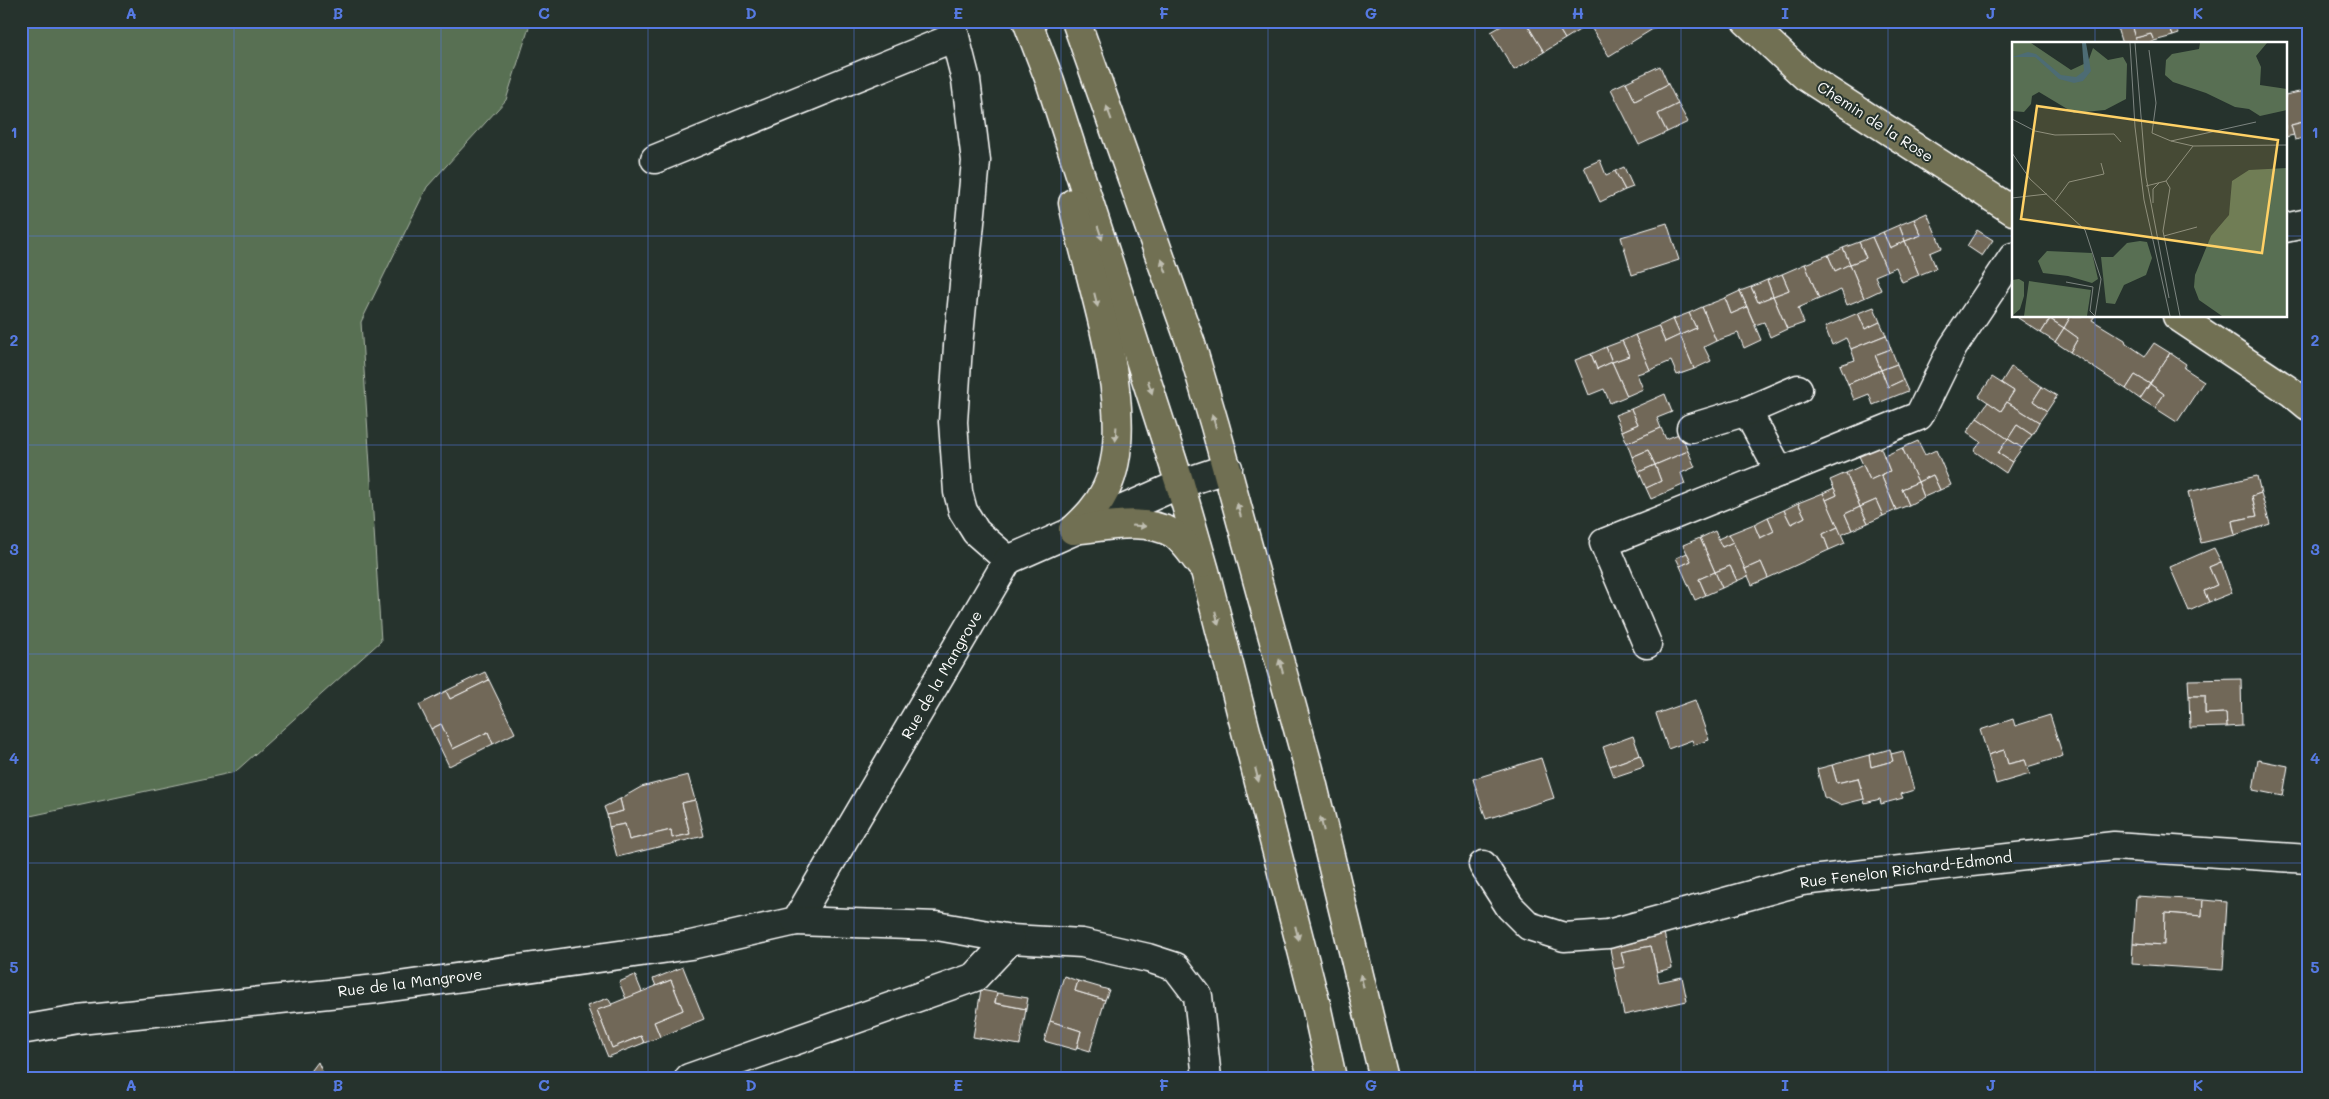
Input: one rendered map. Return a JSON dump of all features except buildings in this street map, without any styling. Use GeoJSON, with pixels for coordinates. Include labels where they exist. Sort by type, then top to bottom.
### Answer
{"type":"FeatureCollection","features":[{"type":"Feature","properties":{"kind":"main road"},"geometry":{"type":"LineString","coordinates":[[1027,21],[1050,81],[1180,484],[1205,571],[1316,1005],[1332,1078]]}},
{"type":"Feature","properties":{"kind":"main road"},"geometry":{"type":"LineString","coordinates":[[1076,21],[1191,344],[1228,468],[1309,769],[1384,1078]]}},
{"type":"Feature","properties":{"kind":"main road","name":"Chemin de la Rose"},"geometry":{"type":"LineString","coordinates":[[1746,21],[1806,77],[2012,210]]}},
{"type":"Feature","properties":{"kind":"main road"},"geometry":{"type":"LineString","coordinates":[[1050,81],[1074,208],[1114,379],[1117,428],[1114,464],[1107,488],[1094,510],[1073,530]]}},
{"type":"Feature","properties":{"kind":"main road"},"geometry":{"type":"LineString","coordinates":[[2180,318],[2292,392],[2308,406]]}},
{"type":"Feature","properties":{"kind":"main road"},"geometry":{"type":"LineString","coordinates":[[1073,530],[1128,525],[1150,526],[1161,529],[1174,534],[1205,571]]}},
{"type":"Feature","properties":{"kind":"street"},"geometry":{"type":"LineString","coordinates":[[655,159],[953,29],[966,80],[976,161],[958,346],[954,412],[958,492],[963,511],[976,532],[1008,560],[1180,484],[1228,468]]}},
{"type":"Feature","properties":{"kind":"street"},"geometry":{"type":"LineString","coordinates":[[2286,228],[2308,223]]}},
{"type":"Feature","properties":{"kind":"street"},"geometry":{"type":"LineString","coordinates":[[1647,644],[1604,543],[1919,416],[1953,348],[2012,259]]}},
{"type":"Feature","properties":{"kind":"street"},"geometry":{"type":"LineString","coordinates":[[1691,428],[1747,410],[1798,389]]}},
{"type":"Feature","properties":{"kind":"street"},"geometry":{"type":"LineString","coordinates":[[1747,410],[1780,472]]}},
{"type":"Feature","properties":{"kind":"street","name":"Rue de la Mangrove"},"geometry":{"type":"LineString","coordinates":[[796,921],[1008,560]]}},
{"type":"Feature","properties":{"kind":"street","name":"Rue Fenelon Richard-Edmond"},"geometry":{"type":"LineString","coordinates":[[1483,865],[1510,907],[1529,926],[1564,937],[1608,934],[1802,881],[2104,847],[2308,858]]}},
{"type":"Feature","properties":{"kind":"street","name":"Rue de la Mangrove"},"geometry":{"type":"LineString","coordinates":[[21,1030],[79,1020],[387,988],[691,945],[796,921],[937,926],[1011,938],[1082,943],[1148,958],[1176,967],[1198,996],[1207,1078]]}},
{"type":"Feature","properties":{"kind":"street"},"geometry":{"type":"LineString","coordinates":[[689,1078],[975,976],[1011,938]]}},
{"type":"Feature","properties":{"kind":"green space"},"geometry":{"type":"Polygon","coordinates":[[[21,21],[531,21],[506,100],[427,187],[361,322],[381,641],[235,772],[21,818],[21,21]]]}}]}
